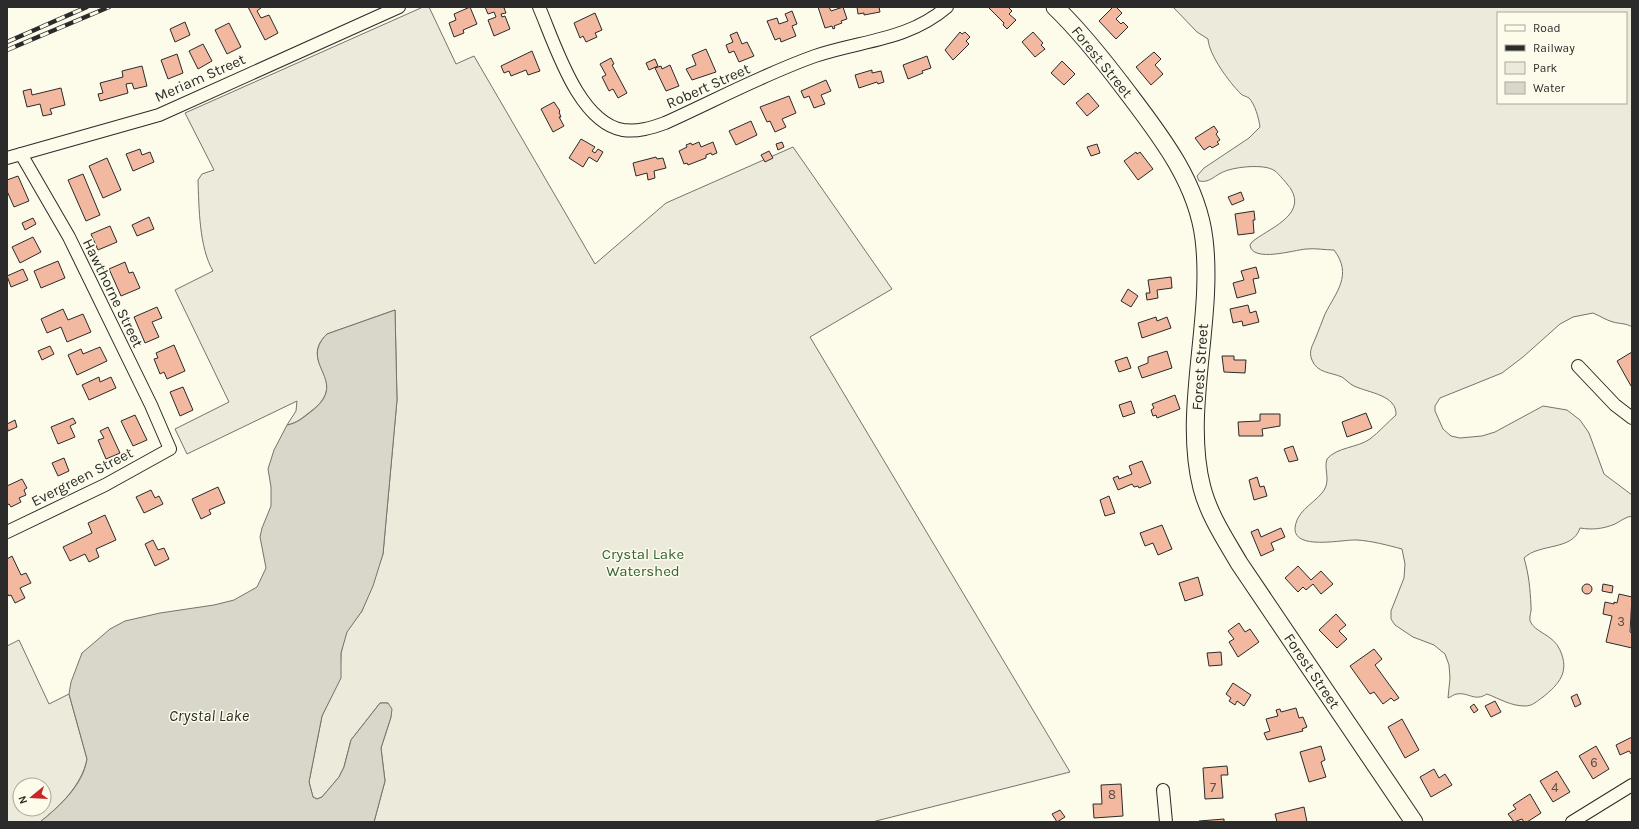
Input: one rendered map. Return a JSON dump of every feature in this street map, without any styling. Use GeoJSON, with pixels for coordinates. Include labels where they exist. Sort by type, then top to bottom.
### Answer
{"type":"FeatureCollection","features":[{"type":"Feature","properties":{"kind":"main road","name":"Forest Street"},"geometry":{"type":"LineString","coordinates":[[1055,7],[1085,39],[1135,102],[1168,149],[1189,186],[1202,228],[1206,258],[1205,298],[1197,400],[1196,442],[1199,474],[1204,495],[1219,527],[1239,563],[1414,822]]}},
{"type":"Feature","properties":{"kind":"street","name":"Meriam Street"},"geometry":{"type":"LineString","coordinates":[[7,158],[159,115],[399,7]]}},
{"type":"Feature","properties":{"kind":"street","name":"Robert Street"},"geometry":{"type":"LineString","coordinates":[[539,7],[568,74],[585,103],[602,121],[616,128],[632,130],[650,128],[665,123],[813,57],[905,32],[925,24],[947,7]]}},
{"type":"Feature","properties":{"kind":"street","name":"Hawthorne Street"},"geometry":{"type":"LineString","coordinates":[[21,154],[69,237],[151,406],[170,449]]}},
{"type":"Feature","properties":{"kind":"street"},"geometry":{"type":"LineString","coordinates":[[1578,366],[1610,400],[1632,418]]}},
{"type":"Feature","properties":{"kind":"street","name":"Evergreen Street"},"geometry":{"type":"LineString","coordinates":[[7,532],[105,485],[170,449]]}},
{"type":"Feature","properties":{"kind":"street"},"geometry":{"type":"LineString","coordinates":[[1572,822],[1632,785]]}},
{"type":"Feature","properties":{"kind":"street"},"geometry":{"type":"LineString","coordinates":[[1163,790],[1166,822]]}},
{"type":"Feature","properties":{"kind":"green space","name":"Crystal Lake Watershed"},"geometry":{"type":"Polygon","coordinates":[[[423,7],[429,7],[456,64],[474,56],[595,264],[666,203],[793,147],[892,289],[810,337],[1070,772],[872,822],[374,822],[385,781],[381,748],[391,717],[388,703],[380,703],[351,740],[344,767],[339,777],[322,797],[317,799],[313,797],[309,782],[322,716],[340,678],[341,653],[346,632],[362,611],[383,554],[397,400],[395,310],[327,334],[319,345],[317,354],[326,381],[326,391],[322,401],[302,418],[287,425],[296,411],[297,401],[187,454],[175,429],[229,402],[175,290],[213,271],[208,261],[202,239],[199,214],[198,180],[202,174],[214,170],[185,113],[423,7]]]}},
{"type":"Feature","properties":{"kind":"green space"},"geometry":{"type":"Polygon","coordinates":[[[1173,7],[1632,7],[1632,327],[1610,321],[1593,313],[1573,317],[1560,324],[1523,357],[1502,373],[1440,398],[1435,406],[1435,411],[1443,429],[1451,436],[1460,438],[1482,436],[1495,432],[1543,406],[1567,410],[1580,420],[1589,433],[1604,474],[1632,495],[1632,516],[1602,528],[1580,528],[1576,535],[1563,544],[1538,550],[1530,553],[1524,558],[1530,587],[1530,621],[1532,625],[1553,640],[1557,645],[1563,658],[1564,665],[1558,682],[1549,692],[1533,704],[1528,706],[1515,705],[1487,694],[1475,697],[1465,694],[1455,694],[1448,698],[1450,678],[1449,665],[1445,654],[1434,645],[1413,637],[1395,625],[1391,619],[1391,611],[1404,578],[1405,564],[1402,549],[1380,543],[1357,540],[1327,542],[1305,541],[1298,536],[1295,529],[1298,518],[1304,509],[1321,494],[1326,486],[1327,459],[1336,452],[1370,439],[1396,415],[1395,408],[1387,399],[1354,386],[1342,377],[1324,372],[1314,364],[1312,360],[1311,348],[1325,314],[1341,283],[1342,267],[1340,259],[1334,250],[1310,249],[1265,254],[1252,250],[1250,245],[1252,242],[1275,227],[1290,214],[1294,207],[1295,198],[1291,189],[1275,171],[1264,167],[1232,169],[1208,180],[1199,181],[1197,176],[1204,168],[1249,138],[1260,127],[1253,104],[1249,98],[1241,94],[1220,68],[1212,53],[1208,39],[1197,32],[1173,7]]]}},
{"type":"Feature","properties":{"kind":"green space"},"geometry":{"type":"Polygon","coordinates":[[[19,640],[49,704],[69,694],[87,759],[80,778],[75,786],[52,812],[52,777],[12,777],[12,817],[46,817],[40,822],[7,822],[7,646],[19,640]]]}},
{"type":"Feature","properties":{"kind":"water","name":"Crystal Lake"},"geometry":{"type":"Polygon","coordinates":[[[395,310],[397,400],[383,554],[373,586],[362,611],[347,632],[341,653],[341,678],[322,716],[309,782],[313,797],[317,799],[322,797],[339,777],[344,767],[351,740],[380,703],[388,703],[392,709],[391,717],[381,748],[385,781],[374,822],[40,822],[46,817],[52,817],[52,812],[70,794],[81,778],[85,769],[87,759],[69,694],[71,682],[82,653],[110,629],[125,621],[160,613],[214,605],[234,600],[257,587],[266,568],[260,537],[271,506],[271,487],[268,469],[274,450],[287,425],[298,421],[313,410],[323,399],[327,390],[326,381],[317,354],[319,345],[327,334],[395,310]]]}},
{"type":"Feature","properties":{"kind":"building"},"geometry":{"type":"Polygon","coordinates":[[[248,7],[262,7],[257,11],[261,18],[269,15],[278,33],[265,40],[248,7]]]}},
{"type":"Feature","properties":{"kind":"building"},"geometry":{"type":"Polygon","coordinates":[[[470,7],[477,24],[463,30],[464,33],[454,37],[449,23],[456,20],[454,14],[470,7]]]}},
{"type":"Feature","properties":{"kind":"building"},"geometry":{"type":"Polygon","coordinates":[[[485,7],[507,7],[504,8],[506,13],[501,14],[502,17],[505,16],[510,29],[494,36],[488,20],[496,17],[494,12],[488,14],[485,7]]]}},
{"type":"Feature","properties":{"kind":"building"},"geometry":{"type":"Polygon","coordinates":[[[818,7],[829,7],[831,11],[843,7],[847,19],[834,26],[835,28],[833,29],[832,26],[825,28],[818,7]]]}},
{"type":"Feature","properties":{"kind":"building"},"geometry":{"type":"Polygon","coordinates":[[[857,7],[879,7],[880,12],[864,15],[864,13],[858,14],[857,7]]]}},
{"type":"Feature","properties":{"kind":"building"},"geometry":{"type":"Polygon","coordinates":[[[988,7],[1008,7],[1012,11],[1009,14],[1016,20],[1007,29],[1003,25],[1004,23],[988,7]]]}},
{"type":"Feature","properties":{"kind":"building"},"geometry":{"type":"Polygon","coordinates":[[[1113,7],[1116,7],[1122,13],[1116,19],[1121,24],[1123,22],[1128,27],[1116,39],[1099,21],[1113,7]]]}},
{"type":"Feature","properties":{"kind":"building"},"geometry":{"type":"Polygon","coordinates":[[[792,11],[797,24],[792,26],[796,36],[781,42],[780,38],[775,40],[767,21],[777,18],[779,24],[788,21],[785,14],[792,11]]]}},
{"type":"Feature","properties":{"kind":"building"},"geometry":{"type":"Polygon","coordinates":[[[595,13],[602,30],[595,33],[597,37],[586,42],[583,36],[580,38],[574,23],[595,13]]]}},
{"type":"Feature","properties":{"kind":"building"},"geometry":{"type":"Polygon","coordinates":[[[185,22],[190,35],[175,42],[170,29],[185,22]]]}},
{"type":"Feature","properties":{"kind":"building"},"geometry":{"type":"Polygon","coordinates":[[[229,23],[241,47],[227,54],[215,30],[229,23]]]}},
{"type":"Feature","properties":{"kind":"building"},"geometry":{"type":"Polygon","coordinates":[[[737,32],[742,44],[747,42],[754,56],[739,62],[734,51],[729,53],[726,45],[733,42],[730,35],[737,32]]]}},
{"type":"Feature","properties":{"kind":"building"},"geometry":{"type":"Polygon","coordinates":[[[960,32],[962,34],[965,32],[970,37],[966,41],[969,44],[953,60],[945,50],[960,32]]]}},
{"type":"Feature","properties":{"kind":"building"},"geometry":{"type":"Polygon","coordinates":[[[1033,32],[1043,43],[1041,45],[1045,49],[1035,57],[1022,42],[1033,32]]]}},
{"type":"Feature","properties":{"kind":"building"},"geometry":{"type":"Polygon","coordinates":[[[203,44],[212,61],[198,69],[189,51],[203,44]]]}},
{"type":"Feature","properties":{"kind":"building"},"geometry":{"type":"Polygon","coordinates":[[[706,49],[716,72],[692,80],[686,69],[696,65],[692,55],[706,49]]]}},
{"type":"Feature","properties":{"kind":"building"},"geometry":{"type":"Polygon","coordinates":[[[532,51],[540,71],[528,75],[526,70],[511,76],[509,71],[504,73],[501,66],[532,51]]]}},
{"type":"Feature","properties":{"kind":"building"},"geometry":{"type":"Polygon","coordinates":[[[1154,52],[1161,59],[1155,65],[1163,74],[1151,85],[1136,67],[1154,52]]]}},
{"type":"Feature","properties":{"kind":"building"},"geometry":{"type":"Polygon","coordinates":[[[177,54],[183,73],[168,79],[161,60],[177,54]]]}},
{"type":"Feature","properties":{"kind":"building"},"geometry":{"type":"Polygon","coordinates":[[[927,56],[931,68],[908,79],[903,65],[927,56]]]}},
{"type":"Feature","properties":{"kind":"building"},"geometry":{"type":"Polygon","coordinates":[[[611,58],[614,64],[612,65],[627,93],[618,98],[613,89],[609,91],[602,77],[606,75],[600,64],[611,58]]]}},
{"type":"Feature","properties":{"kind":"building"},"geometry":{"type":"Polygon","coordinates":[[[655,59],[658,66],[649,70],[646,63],[655,59]]]}},
{"type":"Feature","properties":{"kind":"building"},"geometry":{"type":"Polygon","coordinates":[[[1062,61],[1075,74],[1064,85],[1051,73],[1062,61]]]}},
{"type":"Feature","properties":{"kind":"building"},"geometry":{"type":"Polygon","coordinates":[[[670,65],[679,86],[666,91],[655,68],[661,66],[662,69],[670,65]]]}},
{"type":"Feature","properties":{"kind":"building"},"geometry":{"type":"Polygon","coordinates":[[[142,66],[147,86],[134,89],[132,83],[126,84],[128,93],[100,101],[98,94],[103,93],[100,83],[123,77],[122,71],[142,66]]]}},
{"type":"Feature","properties":{"kind":"building"},"geometry":{"type":"Polygon","coordinates":[[[872,70],[872,73],[881,71],[884,82],[878,84],[877,82],[859,88],[855,75],[872,70]]]}},
{"type":"Feature","properties":{"kind":"building"},"geometry":{"type":"Polygon","coordinates":[[[826,80],[831,91],[821,95],[825,104],[814,108],[809,96],[804,98],[801,91],[826,80]]]}},
{"type":"Feature","properties":{"kind":"building"},"geometry":{"type":"Polygon","coordinates":[[[61,88],[65,105],[50,109],[52,114],[43,116],[40,104],[27,107],[23,91],[31,89],[32,95],[61,88]]]}},
{"type":"Feature","properties":{"kind":"building"},"geometry":{"type":"Polygon","coordinates":[[[1088,93],[1099,106],[1087,116],[1076,103],[1088,93]]]}},
{"type":"Feature","properties":{"kind":"building"},"geometry":{"type":"Polygon","coordinates":[[[789,96],[796,113],[782,119],[786,127],[775,132],[770,121],[767,122],[760,107],[789,96]]]}},
{"type":"Feature","properties":{"kind":"building"},"geometry":{"type":"Polygon","coordinates":[[[554,102],[560,111],[561,117],[559,117],[564,126],[553,132],[541,109],[554,102]]]}},
{"type":"Feature","properties":{"kind":"building"},"geometry":{"type":"Polygon","coordinates":[[[751,121],[757,135],[736,145],[729,131],[751,121]]]}},
{"type":"Feature","properties":{"kind":"building"},"geometry":{"type":"Polygon","coordinates":[[[1214,126],[1218,132],[1216,134],[1220,140],[1217,142],[1219,144],[1212,148],[1210,146],[1204,150],[1195,138],[1214,126]]]}},
{"type":"Feature","properties":{"kind":"building"},"geometry":{"type":"Polygon","coordinates":[[[581,139],[595,147],[592,151],[595,153],[598,149],[603,152],[597,162],[589,157],[583,167],[569,158],[581,139]]]}},
{"type":"Feature","properties":{"kind":"building"},"geometry":{"type":"Polygon","coordinates":[[[699,142],[701,147],[713,142],[717,153],[706,155],[706,158],[688,165],[687,163],[684,164],[679,151],[687,147],[686,145],[691,143],[692,145],[699,142]]]}},
{"type":"Feature","properties":{"kind":"building"},"geometry":{"type":"Polygon","coordinates":[[[782,142],[784,147],[778,150],[776,144],[782,142]]]}},
{"type":"Feature","properties":{"kind":"building"},"geometry":{"type":"Polygon","coordinates":[[[1097,144],[1100,153],[1091,156],[1087,147],[1097,144]]]}},
{"type":"Feature","properties":{"kind":"building"},"geometry":{"type":"Polygon","coordinates":[[[140,149],[142,155],[150,152],[154,162],[133,171],[126,154],[140,149]]]}},
{"type":"Feature","properties":{"kind":"building"},"geometry":{"type":"Polygon","coordinates":[[[769,151],[773,158],[765,162],[761,155],[769,151]]]}},
{"type":"Feature","properties":{"kind":"building"},"geometry":{"type":"Polygon","coordinates":[[[1136,152],[1137,154],[1140,152],[1153,169],[1138,180],[1124,161],[1136,152]]]}},
{"type":"Feature","properties":{"kind":"building"},"geometry":{"type":"Polygon","coordinates":[[[656,157],[657,159],[663,158],[666,168],[654,171],[655,178],[648,180],[647,173],[636,176],[633,163],[656,157]]]}},
{"type":"Feature","properties":{"kind":"building"},"geometry":{"type":"Polygon","coordinates":[[[107,158],[121,190],[103,198],[89,166],[107,158]]]}},
{"type":"Feature","properties":{"kind":"building"},"geometry":{"type":"Polygon","coordinates":[[[83,174],[100,215],[86,221],[68,180],[83,174]]]}},
{"type":"Feature","properties":{"kind":"building"},"geometry":{"type":"Polygon","coordinates":[[[18,176],[29,201],[14,207],[7,191],[7,180],[18,176]]]}},
{"type":"Feature","properties":{"kind":"building"},"geometry":{"type":"Polygon","coordinates":[[[1241,192],[1244,200],[1232,205],[1228,197],[1241,192]]]}},
{"type":"Feature","properties":{"kind":"building"},"geometry":{"type":"Polygon","coordinates":[[[1254,211],[1254,233],[1238,235],[1235,214],[1254,211]]]}},
{"type":"Feature","properties":{"kind":"building"},"geometry":{"type":"Polygon","coordinates":[[[149,217],[154,229],[137,236],[132,225],[149,217]]]}},
{"type":"Feature","properties":{"kind":"building"},"geometry":{"type":"Polygon","coordinates":[[[33,218],[36,224],[25,230],[22,223],[33,218]]]}},
{"type":"Feature","properties":{"kind":"building"},"geometry":{"type":"Polygon","coordinates":[[[110,226],[117,242],[98,250],[91,234],[110,226]]]}},
{"type":"Feature","properties":{"kind":"building"},"geometry":{"type":"Polygon","coordinates":[[[33,237],[41,252],[20,263],[12,247],[33,237]]]}},
{"type":"Feature","properties":{"kind":"building"},"geometry":{"type":"Polygon","coordinates":[[[58,261],[65,278],[41,288],[34,271],[58,261]]]}},
{"type":"Feature","properties":{"kind":"building"},"geometry":{"type":"Polygon","coordinates":[[[125,262],[129,273],[133,272],[140,288],[121,296],[109,269],[125,262]]]}},
{"type":"Feature","properties":{"kind":"building"},"geometry":{"type":"Polygon","coordinates":[[[1256,267],[1259,278],[1253,279],[1256,293],[1237,298],[1233,283],[1244,280],[1241,271],[1256,267]]]}},
{"type":"Feature","properties":{"kind":"building"},"geometry":{"type":"Polygon","coordinates":[[[23,269],[28,280],[11,287],[7,276],[23,269]]]}},
{"type":"Feature","properties":{"kind":"building"},"geometry":{"type":"Polygon","coordinates":[[[1171,277],[1172,288],[1157,290],[1158,298],[1147,300],[1146,293],[1150,293],[1148,280],[1171,277]]]}},
{"type":"Feature","properties":{"kind":"building"},"geometry":{"type":"Polygon","coordinates":[[[1128,289],[1138,296],[1131,307],[1121,301],[1128,289]]]}},
{"type":"Feature","properties":{"kind":"building"},"geometry":{"type":"Polygon","coordinates":[[[1248,305],[1250,313],[1256,311],[1259,322],[1243,326],[1242,321],[1233,323],[1230,309],[1248,305]]]}},
{"type":"Feature","properties":{"kind":"building"},"geometry":{"type":"Polygon","coordinates":[[[157,307],[162,318],[152,322],[159,337],[145,343],[134,317],[157,307]]]}},
{"type":"Feature","properties":{"kind":"building"},"geometry":{"type":"Polygon","coordinates":[[[63,309],[68,320],[83,314],[91,332],[67,342],[61,327],[47,333],[41,319],[63,309]]]}},
{"type":"Feature","properties":{"kind":"building"},"geometry":{"type":"Polygon","coordinates":[[[1156,317],[1157,321],[1167,317],[1171,328],[1142,338],[1138,323],[1156,317]]]}},
{"type":"Feature","properties":{"kind":"building"},"geometry":{"type":"Polygon","coordinates":[[[174,345],[185,371],[167,379],[164,372],[160,374],[154,359],[158,358],[156,353],[174,345]]]}},
{"type":"Feature","properties":{"kind":"building"},"geometry":{"type":"Polygon","coordinates":[[[50,346],[54,354],[42,360],[38,351],[50,346]]]}},
{"type":"Feature","properties":{"kind":"building"},"geometry":{"type":"Polygon","coordinates":[[[100,347],[107,361],[77,375],[68,355],[81,349],[83,354],[100,347]]]}},
{"type":"Feature","properties":{"kind":"building"},"geometry":{"type":"Polygon","coordinates":[[[1167,351],[1172,368],[1142,378],[1138,367],[1148,363],[1148,357],[1167,351]]]}},
{"type":"Feature","properties":{"kind":"building"},"geometry":{"type":"Polygon","coordinates":[[[1632,352],[1632,385],[1631,386],[1617,361],[1632,352]]]}},
{"type":"Feature","properties":{"kind":"building"},"geometry":{"type":"Polygon","coordinates":[[[1222,356],[1234,356],[1234,360],[1246,360],[1245,373],[1224,372],[1222,356]]]}},
{"type":"Feature","properties":{"kind":"building"},"geometry":{"type":"Polygon","coordinates":[[[1127,357],[1131,368],[1119,372],[1115,361],[1127,357]]]}},
{"type":"Feature","properties":{"kind":"building"},"geometry":{"type":"Polygon","coordinates":[[[99,377],[100,382],[111,377],[116,388],[89,400],[82,385],[99,377]]]}},
{"type":"Feature","properties":{"kind":"building"},"geometry":{"type":"Polygon","coordinates":[[[183,387],[193,410],[180,416],[170,392],[183,387]]]}},
{"type":"Feature","properties":{"kind":"building"},"geometry":{"type":"Polygon","coordinates":[[[1175,395],[1180,409],[1157,418],[1156,415],[1153,416],[1151,410],[1154,408],[1152,404],[1175,395]]]}},
{"type":"Feature","properties":{"kind":"building"},"geometry":{"type":"Polygon","coordinates":[[[1131,401],[1135,413],[1123,417],[1119,405],[1131,401]]]}},
{"type":"Feature","properties":{"kind":"building"},"geometry":{"type":"Polygon","coordinates":[[[1366,413],[1372,428],[1347,437],[1342,422],[1366,413]]]}},
{"type":"Feature","properties":{"kind":"building"},"geometry":{"type":"Polygon","coordinates":[[[1260,414],[1280,414],[1280,426],[1262,429],[1263,436],[1239,436],[1238,422],[1260,421],[1260,414]]]}},
{"type":"Feature","properties":{"kind":"building"},"geometry":{"type":"Polygon","coordinates":[[[135,415],[147,440],[133,446],[121,421],[135,415]]]}},
{"type":"Feature","properties":{"kind":"building"},"geometry":{"type":"Polygon","coordinates":[[[73,418],[76,423],[70,426],[75,437],[58,444],[51,427],[73,418]]]}},
{"type":"Feature","properties":{"kind":"building"},"geometry":{"type":"Polygon","coordinates":[[[15,420],[17,427],[8,431],[7,424],[15,420]]]}},
{"type":"Feature","properties":{"kind":"building"},"geometry":{"type":"Polygon","coordinates":[[[108,427],[120,453],[106,459],[98,440],[104,438],[100,431],[108,427]]]}},
{"type":"Feature","properties":{"kind":"building"},"geometry":{"type":"Polygon","coordinates":[[[1293,446],[1298,460],[1289,462],[1284,449],[1293,446]]]}},
{"type":"Feature","properties":{"kind":"building"},"geometry":{"type":"Polygon","coordinates":[[[64,458],[69,471],[58,476],[52,463],[64,458]]]}},
{"type":"Feature","properties":{"kind":"building"},"geometry":{"type":"Polygon","coordinates":[[[1142,461],[1151,483],[1139,488],[1138,486],[1134,487],[1132,484],[1118,490],[1113,478],[1118,476],[1119,479],[1132,474],[1129,466],[1142,461]]]}},
{"type":"Feature","properties":{"kind":"building"},"geometry":{"type":"Polygon","coordinates":[[[1257,477],[1260,487],[1264,486],[1267,496],[1254,500],[1249,480],[1257,477]]]}},
{"type":"Feature","properties":{"kind":"building"},"geometry":{"type":"Polygon","coordinates":[[[22,479],[27,488],[24,490],[26,495],[19,498],[21,502],[11,507],[9,504],[7,505],[7,486],[22,479]]]}},
{"type":"Feature","properties":{"kind":"building"},"geometry":{"type":"Polygon","coordinates":[[[218,487],[225,503],[209,510],[211,514],[201,519],[192,499],[218,487]]]}},
{"type":"Feature","properties":{"kind":"building"},"geometry":{"type":"Polygon","coordinates":[[[151,490],[155,498],[159,496],[163,504],[144,513],[136,497],[151,490]]]}},
{"type":"Feature","properties":{"kind":"building"},"geometry":{"type":"Polygon","coordinates":[[[1109,496],[1115,513],[1105,516],[1100,500],[1109,496]]]}},
{"type":"Feature","properties":{"kind":"building"},"geometry":{"type":"Polygon","coordinates":[[[105,515],[116,540],[96,549],[99,557],[89,562],[85,554],[70,561],[63,547],[92,533],[88,523],[105,515]]]}},
{"type":"Feature","properties":{"kind":"building"},"geometry":{"type":"Polygon","coordinates":[[[1162,525],[1172,549],[1158,555],[1153,543],[1145,546],[1140,533],[1162,525]]]}},
{"type":"Feature","properties":{"kind":"building"},"geometry":{"type":"Polygon","coordinates":[[[1281,528],[1285,537],[1271,543],[1274,550],[1261,556],[1251,532],[1258,529],[1261,537],[1281,528]]]}},
{"type":"Feature","properties":{"kind":"building"},"geometry":{"type":"Polygon","coordinates":[[[153,540],[158,550],[164,548],[169,559],[155,566],[145,544],[153,540]]]}},
{"type":"Feature","properties":{"kind":"building"},"geometry":{"type":"Polygon","coordinates":[[[12,556],[21,575],[26,573],[31,583],[20,588],[25,598],[15,603],[11,595],[9,596],[7,593],[7,559],[12,556]]]}},
{"type":"Feature","properties":{"kind":"building"},"geometry":{"type":"Polygon","coordinates":[[[1298,566],[1311,580],[1321,571],[1333,584],[1321,594],[1313,584],[1306,590],[1303,587],[1298,592],[1285,578],[1298,566]]]}},
{"type":"Feature","properties":{"kind":"building"},"geometry":{"type":"Polygon","coordinates":[[[1198,577],[1203,595],[1185,601],[1179,583],[1198,577]]]}},
{"type":"Feature","properties":{"kind":"building"},"geometry":{"type":"Polygon","coordinates":[[[1585,584],[1589,584],[1592,589],[1589,594],[1585,594],[1582,591],[1582,587],[1585,584]]]}},
{"type":"Feature","properties":{"kind":"building"},"geometry":{"type":"Polygon","coordinates":[[[1603,584],[1613,586],[1612,593],[1602,591],[1603,584]]]}},
{"type":"Feature","properties":{"kind":"building"},"geometry":{"type":"Polygon","coordinates":[[[1619,594],[1632,597],[1630,632],[1632,633],[1632,648],[1606,642],[1612,616],[1603,614],[1605,602],[1614,604],[1614,602],[1617,603],[1619,594]]]}},
{"type":"Feature","properties":{"kind":"building"},"geometry":{"type":"Polygon","coordinates":[[[1336,614],[1346,625],[1339,631],[1347,639],[1337,648],[1319,630],[1336,614]]]}},
{"type":"Feature","properties":{"kind":"building"},"geometry":{"type":"Polygon","coordinates":[[[1239,623],[1245,632],[1250,629],[1259,642],[1238,657],[1229,642],[1234,639],[1228,631],[1239,623]]]}},
{"type":"Feature","properties":{"kind":"building"},"geometry":{"type":"Polygon","coordinates":[[[1374,649],[1382,659],[1375,665],[1399,698],[1394,701],[1391,698],[1383,704],[1374,692],[1370,694],[1350,666],[1374,649]]]}},
{"type":"Feature","properties":{"kind":"building"},"geometry":{"type":"Polygon","coordinates":[[[1221,652],[1222,665],[1209,666],[1207,653],[1221,652]]]}},
{"type":"Feature","properties":{"kind":"building"},"geometry":{"type":"Polygon","coordinates":[[[1233,683],[1251,695],[1244,706],[1237,701],[1235,705],[1229,701],[1231,698],[1226,694],[1233,683]]]}},
{"type":"Feature","properties":{"kind":"building"},"geometry":{"type":"Polygon","coordinates":[[[1577,694],[1581,704],[1575,707],[1571,697],[1577,694]]]}},
{"type":"Feature","properties":{"kind":"building"},"geometry":{"type":"Polygon","coordinates":[[[1495,701],[1501,712],[1491,717],[1485,706],[1495,701]]]}},
{"type":"Feature","properties":{"kind":"building"},"geometry":{"type":"Polygon","coordinates":[[[1474,704],[1478,710],[1474,713],[1470,707],[1474,704]]]}},
{"type":"Feature","properties":{"kind":"building"},"geometry":{"type":"Polygon","coordinates":[[[1296,708],[1299,718],[1303,717],[1307,727],[1302,729],[1303,731],[1267,740],[1264,733],[1270,731],[1266,719],[1278,716],[1276,710],[1280,709],[1281,712],[1296,708]]]}},
{"type":"Feature","properties":{"kind":"building"},"geometry":{"type":"Polygon","coordinates":[[[1402,719],[1419,750],[1405,758],[1388,727],[1402,719]]]}},
{"type":"Feature","properties":{"kind":"building"},"geometry":{"type":"Polygon","coordinates":[[[1632,737],[1632,755],[1629,751],[1620,755],[1616,745],[1632,737]]]}},
{"type":"Feature","properties":{"kind":"building"},"geometry":{"type":"Polygon","coordinates":[[[1321,746],[1325,760],[1321,762],[1326,777],[1309,782],[1300,752],[1321,746]]]}},
{"type":"Feature","properties":{"kind":"building"},"geometry":{"type":"Polygon","coordinates":[[[1596,746],[1609,769],[1593,779],[1579,756],[1596,746]]]}},
{"type":"Feature","properties":{"kind":"building"},"geometry":{"type":"Polygon","coordinates":[[[1227,766],[1228,775],[1221,775],[1223,798],[1205,799],[1203,768],[1227,766]]]}},
{"type":"Feature","properties":{"kind":"building"},"geometry":{"type":"Polygon","coordinates":[[[1434,769],[1439,778],[1445,774],[1452,785],[1431,797],[1420,777],[1434,769]]]}},
{"type":"Feature","properties":{"kind":"building"},"geometry":{"type":"Polygon","coordinates":[[[1557,771],[1570,792],[1553,802],[1540,781],[1557,771]]]}},
{"type":"Feature","properties":{"kind":"building"},"geometry":{"type":"Polygon","coordinates":[[[1121,784],[1123,816],[1094,818],[1093,804],[1102,804],[1101,785],[1121,784]]]}},
{"type":"Feature","properties":{"kind":"building"},"geometry":{"type":"Polygon","coordinates":[[[1530,794],[1541,813],[1527,822],[1524,822],[1522,819],[1514,822],[1508,814],[1516,809],[1513,805],[1530,794]]]}},
{"type":"Feature","properties":{"kind":"building"},"geometry":{"type":"Polygon","coordinates":[[[1304,807],[1307,822],[1277,822],[1275,814],[1304,807]]]}},
{"type":"Feature","properties":{"kind":"building"},"geometry":{"type":"Polygon","coordinates":[[[1060,810],[1065,817],[1057,822],[1052,814],[1060,810]]]}},
{"type":"Feature","properties":{"kind":"building"},"geometry":{"type":"Polygon","coordinates":[[[1224,819],[1224,822],[1199,822],[1199,821],[1224,819]]]}},
{"type":"Feature","properties":{"kind":"railway"},"geometry":{"type":"LineString","coordinates":[[7,42],[87,7]]}},
{"type":"Feature","properties":{"kind":"railway"},"geometry":{"type":"LineString","coordinates":[[7,50],[109,7]]}}]}
